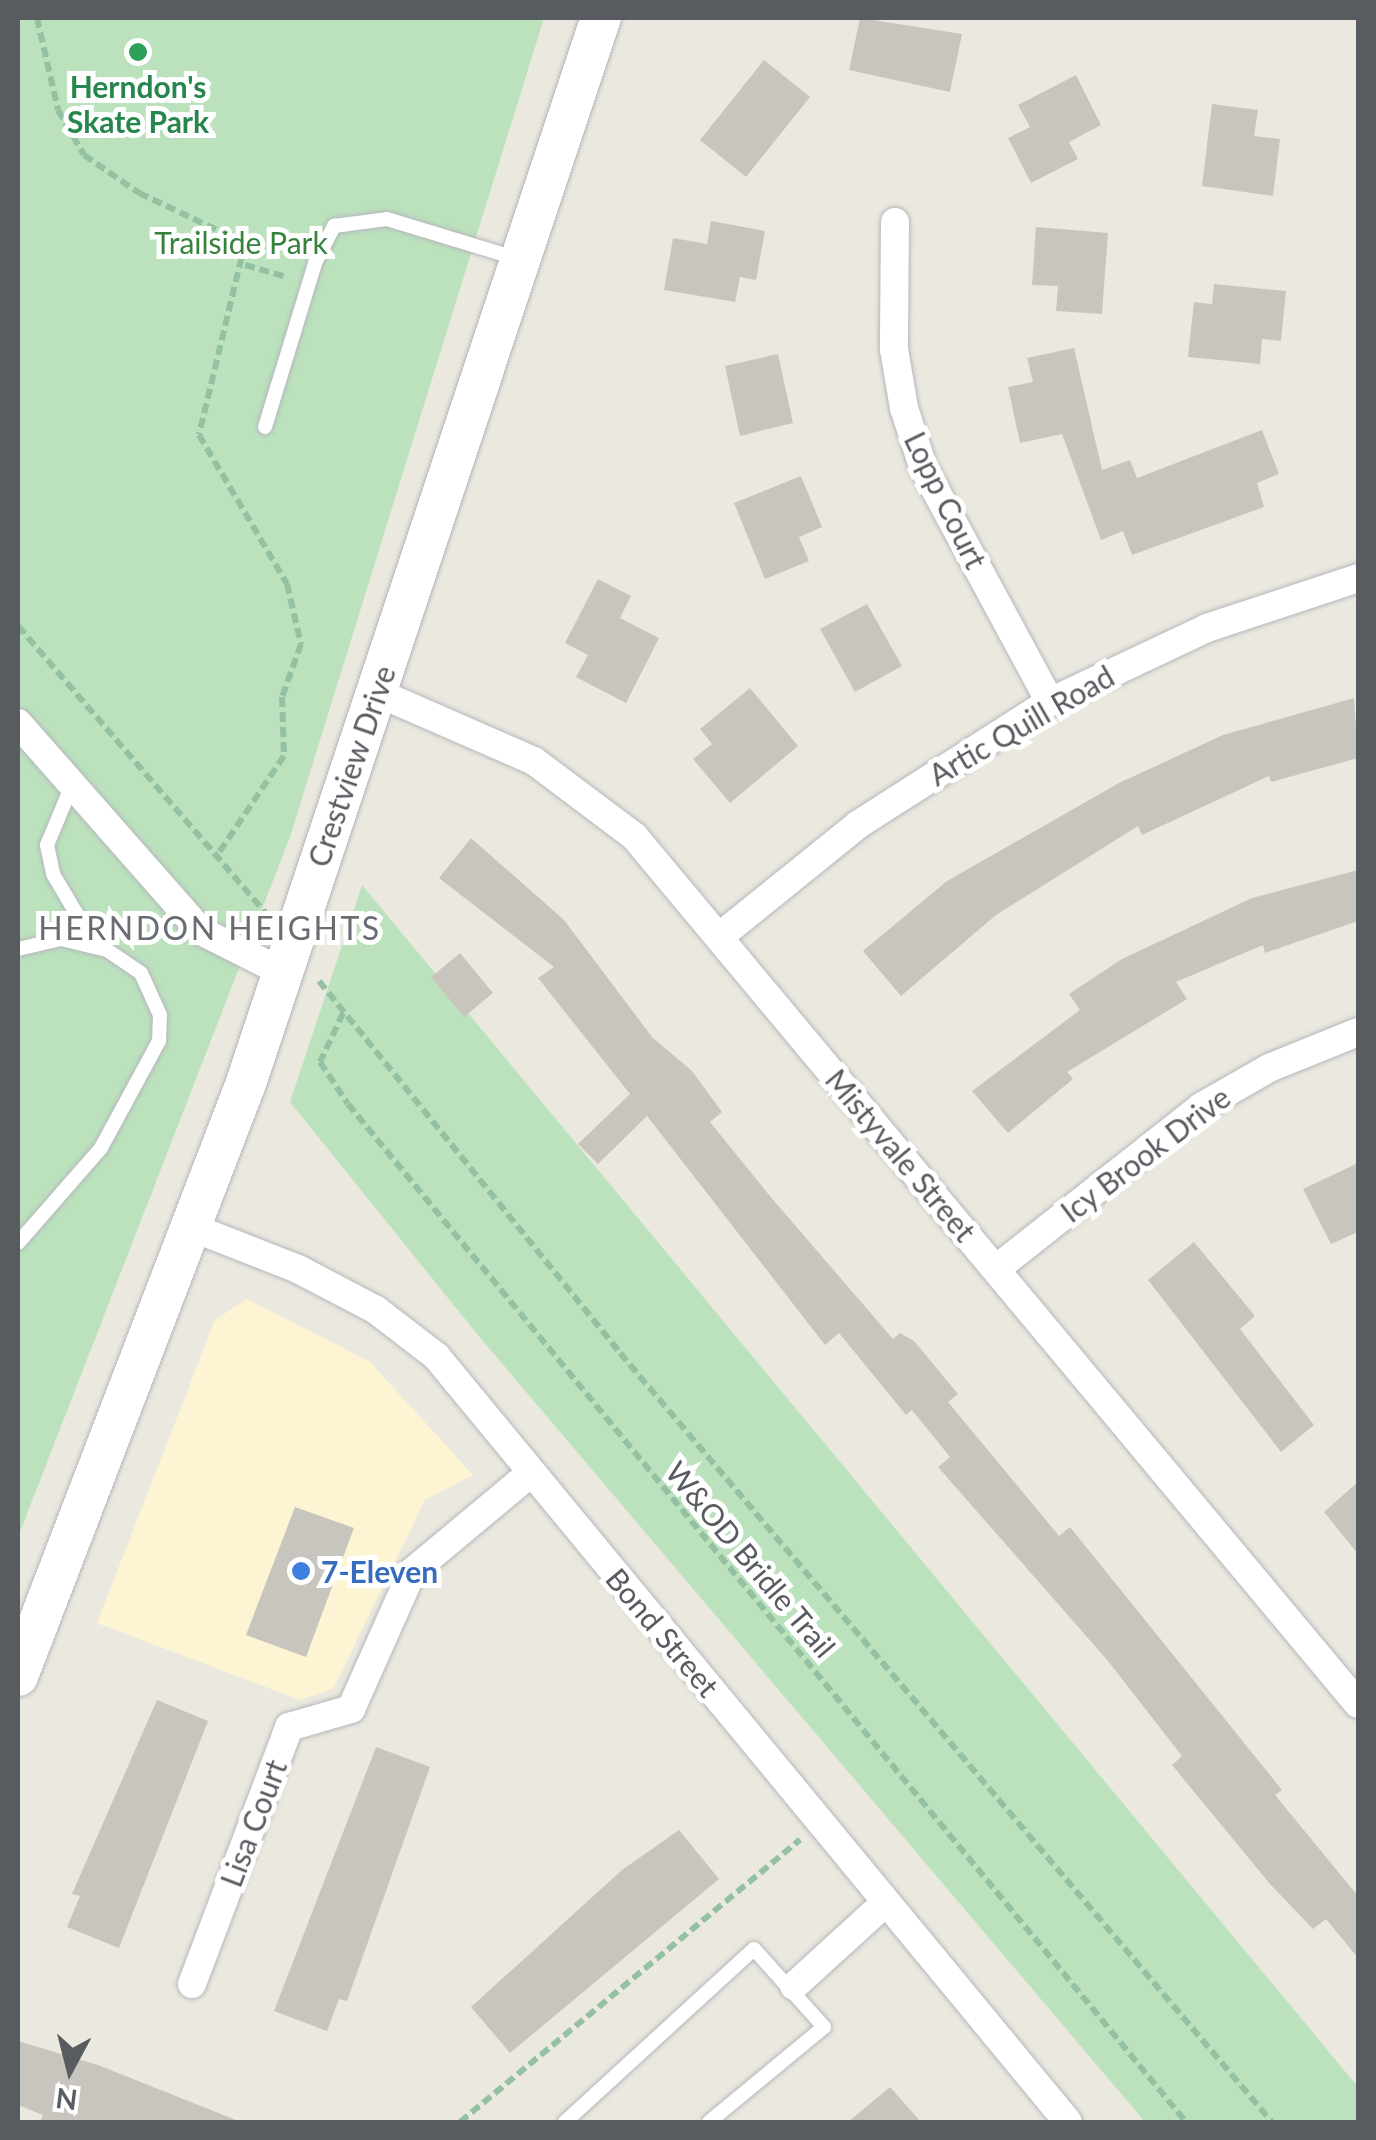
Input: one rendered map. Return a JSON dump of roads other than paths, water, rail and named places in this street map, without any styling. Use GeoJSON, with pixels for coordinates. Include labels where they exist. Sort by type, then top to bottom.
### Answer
{"type":"FeatureCollection","features":[{"type":"Feature","properties":{"kind":"main road","name":"Crestview Drive"},"geometry":{"type":"LineString","coordinates":[[18,1676],[191,1227],[286,958],[600,18]]}},
{"type":"Feature","properties":{"kind":"street","name":"Lopp Court"},"geometry":{"type":"LineString","coordinates":[[896,222],[894,349],[904,408],[923,467],[1050,702]]}},
{"type":"Feature","properties":{"kind":"street","name":"Artic Quill Road"},"geometry":{"type":"LineString","coordinates":[[719,936],[859,824],[1050,702],[1207,628],[1358,578]]}},
{"type":"Feature","properties":{"kind":"street","name":"Mistyvale Street"},"geometry":{"type":"LineString","coordinates":[[376,692],[517,752],[585,794],[634,836],[1356,1695]]}},
{"type":"Feature","properties":{"kind":"street"},"geometry":{"type":"LineString","coordinates":[[18,723],[201,932],[286,958]]}},
{"type":"Feature","properties":{"kind":"street","name":"Icy Brook Drive"},"geometry":{"type":"LineString","coordinates":[[996,1269],[1201,1106],[1269,1068],[1358,1032]]}},
{"type":"Feature","properties":{"kind":"street","name":"Bond Street"},"geometry":{"type":"LineString","coordinates":[[191,1227],[376,1310],[436,1356],[1068,2122]]}},
{"type":"Feature","properties":{"kind":"street","name":"Lisa Court"},"geometry":{"type":"LineString","coordinates":[[192,1984],[290,1727],[351,1709],[412,1572],[532,1473]]}},
{"type":"Feature","properties":{"kind":"street"},"geometry":{"type":"LineString","coordinates":[[794,1986],[885,1903]]}},
{"type":"Feature","properties":{"kind":"lane"},"geometry":{"type":"LineString","coordinates":[[265,427],[308,284],[334,226],[386,219],[520,259]]}},
{"type":"Feature","properties":{"kind":"lane"},"geometry":{"type":"LineString","coordinates":[[18,1243],[81,1178],[159,1041],[160,1015],[148,984],[95,944],[52,874],[47,845],[72,785]]}},
{"type":"Feature","properties":{"kind":"lane"},"geometry":{"type":"LineString","coordinates":[[18,949],[61,939],[95,944]]}},
{"type":"Feature","properties":{"kind":"lane"},"geometry":{"type":"LineString","coordinates":[[565,2122],[754,1949],[794,1986],[824,2027],[709,2122]]}},
{"type":"Feature","properties":{"kind":"place","name":"Herndon's Skate Park"},"geometry":{"type":"Point","coordinates":[138,52]}},
{"type":"Feature","properties":{"kind":"place","name":"7-Eleven"},"geometry":{"type":"Point","coordinates":[301,1571]}},
{"type":"Feature","properties":{"kind":"district","name":"HERNDON HEIGHTS"},"geometry":{"type":"Point","coordinates":[210,928]}},
{"type":"Feature","properties":{"kind":"park label","name":"Trailside Park"},"geometry":{"type":"Point","coordinates":[241,242]}}]}
